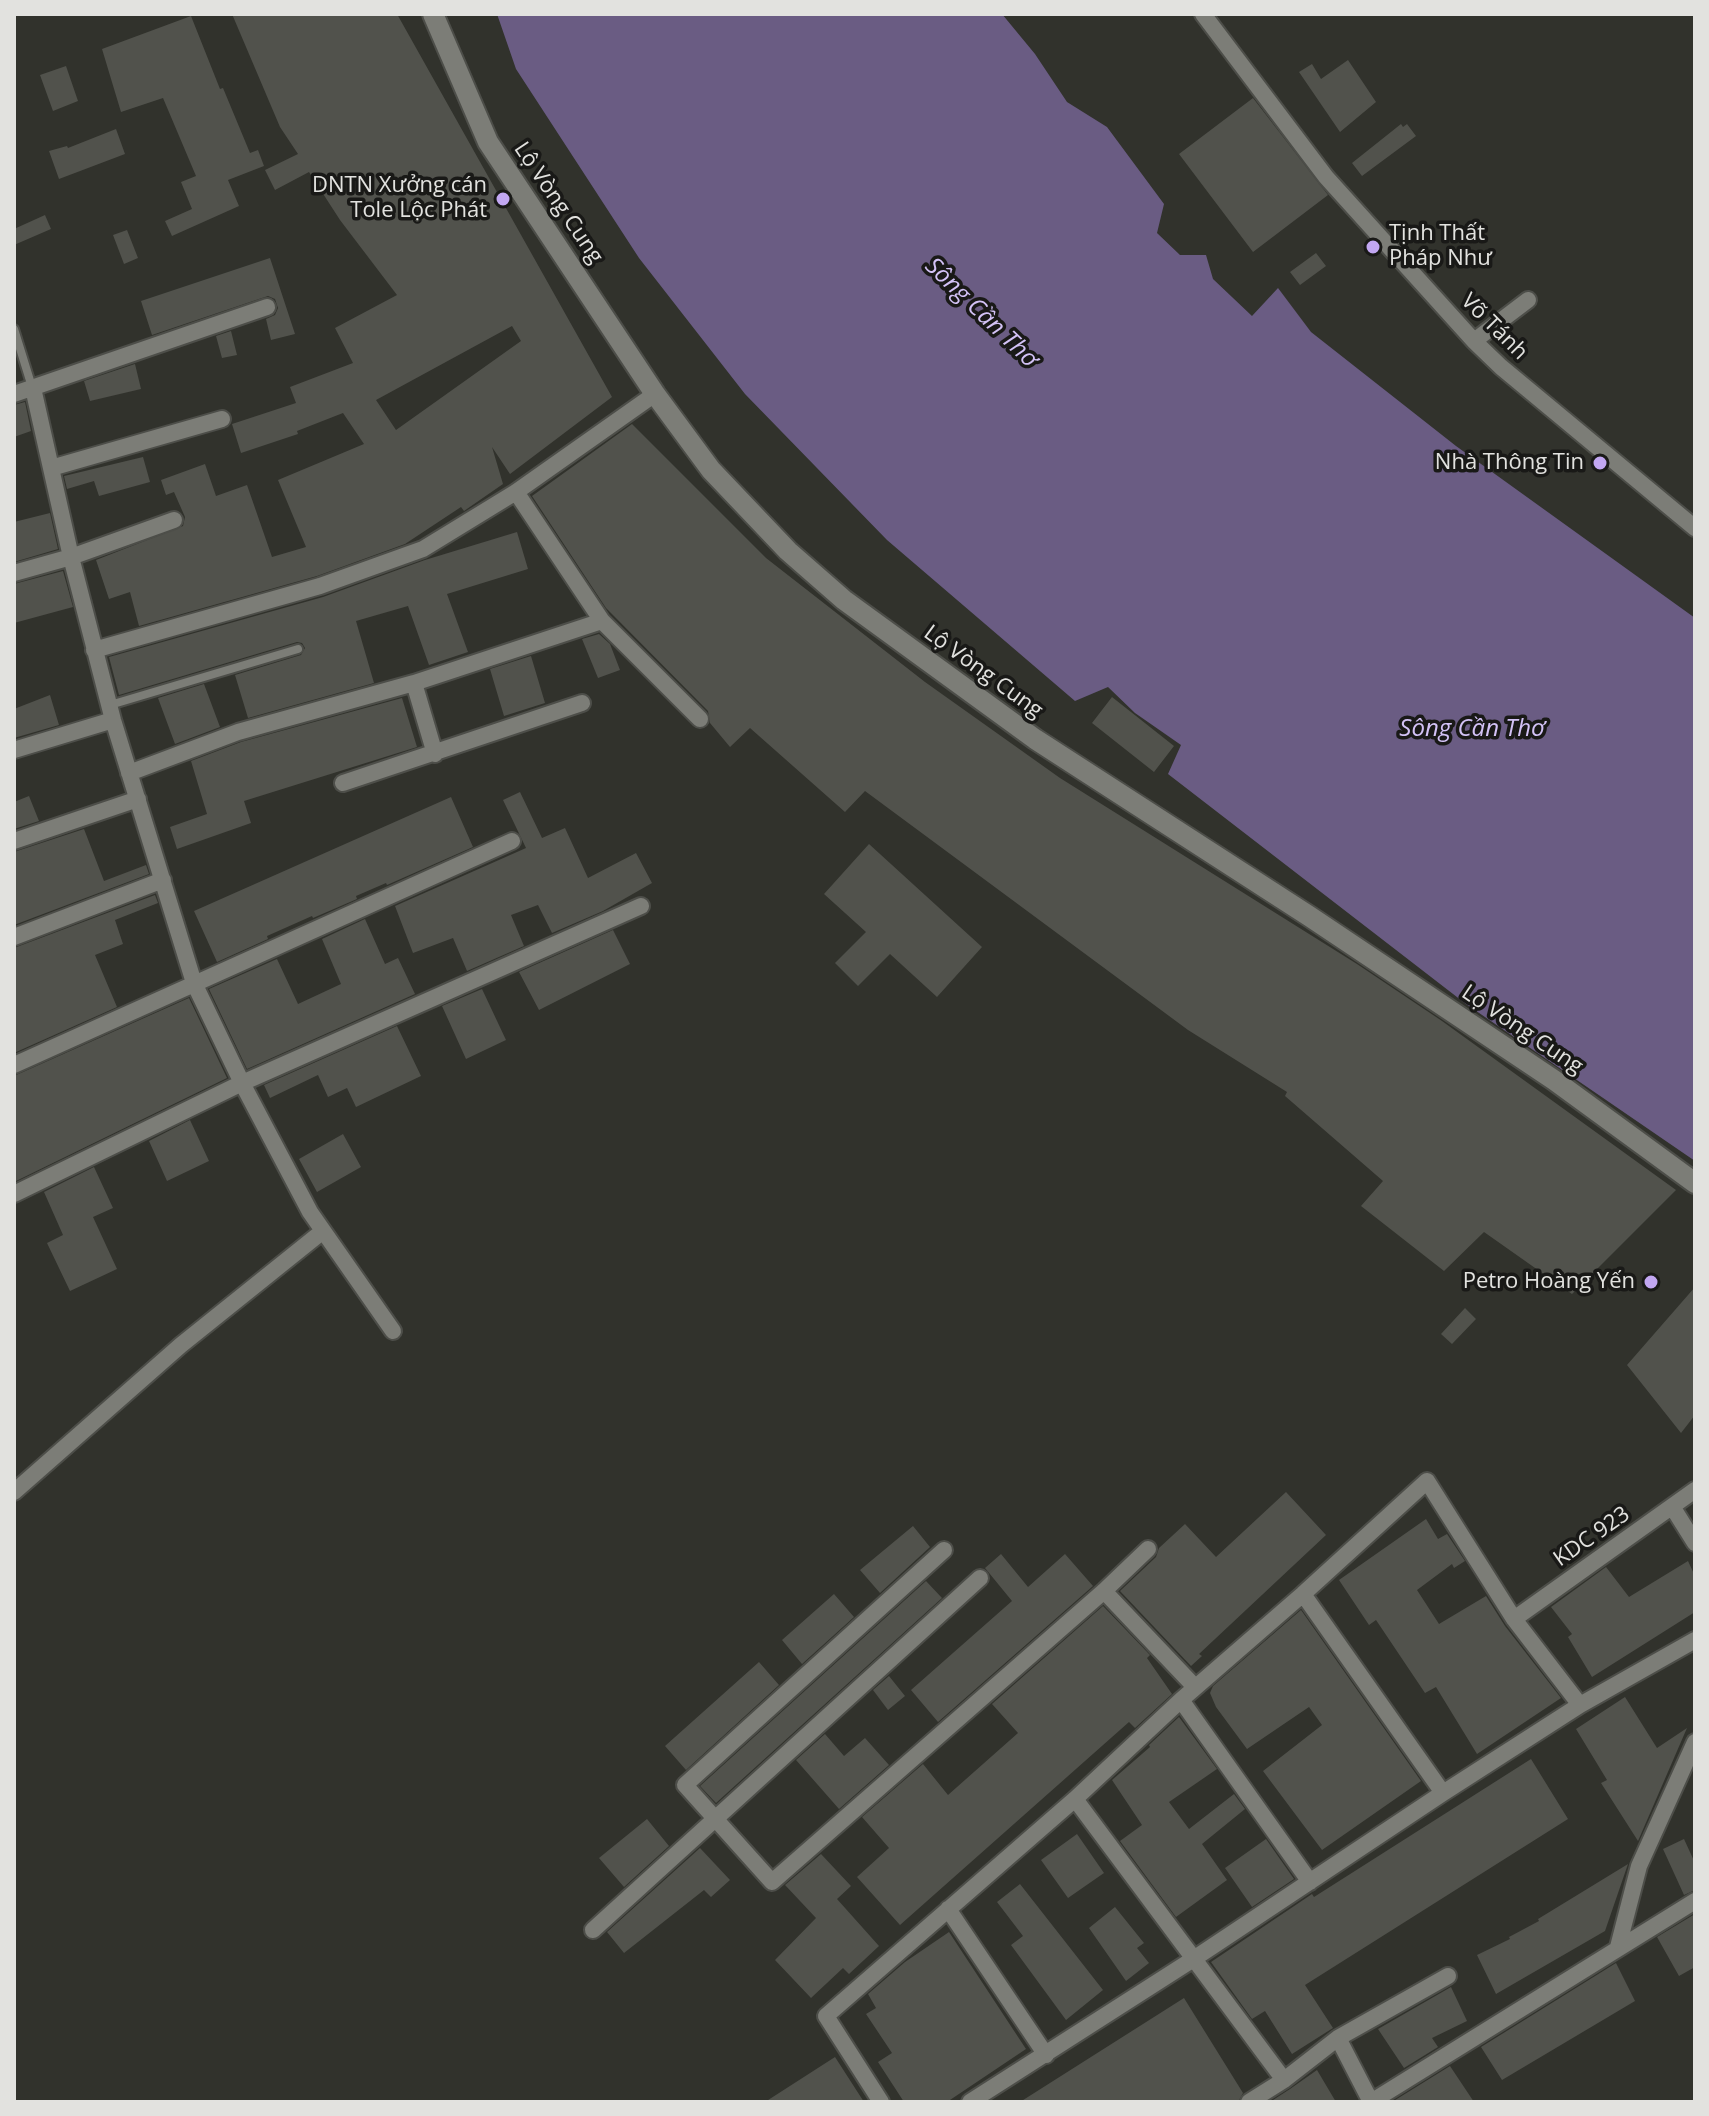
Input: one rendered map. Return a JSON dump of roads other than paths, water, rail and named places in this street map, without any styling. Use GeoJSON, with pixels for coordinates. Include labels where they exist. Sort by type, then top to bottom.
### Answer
{"type":"FeatureCollection","features":[{"type":"Feature","properties":{"kind":"main road","name":"Lộ Vòng Cung"},"geometry":{"type":"LineString","coordinates":[[433,14],[488,142],[655,394],[711,470],[788,551],[844,600],[1035,739],[1309,916],[1554,1080],[1695,1183]]}},
{"type":"Feature","properties":{"kind":"street","name":"Võ Tánh"},"geometry":{"type":"LineString","coordinates":[[1203,14],[1326,177],[1474,341],[1501,367],[1695,528]]}},
{"type":"Feature","properties":{"kind":"street"},"geometry":{"type":"LineString","coordinates":[[1474,341],[1528,300]]}},
{"type":"Feature","properties":{"kind":"street"},"geometry":{"type":"LineString","coordinates":[[14,394],[267,307]]}},
{"type":"Feature","properties":{"kind":"street"},"geometry":{"type":"LineString","coordinates":[[33,388],[71,557],[111,713],[194,983],[310,1212],[393,1331]]}},
{"type":"Feature","properties":{"kind":"street"},"geometry":{"type":"LineString","coordinates":[[94,650],[320,586],[423,549],[516,492],[655,394]]}},
{"type":"Feature","properties":{"kind":"street"},"geometry":{"type":"LineString","coordinates":[[51,468],[222,419]]}},
{"type":"Feature","properties":{"kind":"street"},"geometry":{"type":"LineString","coordinates":[[516,492],[602,621],[700,719]]}},
{"type":"Feature","properties":{"kind":"street"},"geometry":{"type":"LineString","coordinates":[[14,573],[71,557],[174,520]]}},
{"type":"Feature","properties":{"kind":"street"},"geometry":{"type":"LineString","coordinates":[[129,773],[238,732],[414,683],[602,621]]}},
{"type":"Feature","properties":{"kind":"street"},"geometry":{"type":"LineString","coordinates":[[414,683],[435,754]]}},
{"type":"Feature","properties":{"kind":"street"},"geometry":{"type":"LineString","coordinates":[[343,783],[582,703]]}},
{"type":"Feature","properties":{"kind":"street"},"geometry":{"type":"LineString","coordinates":[[14,750],[111,713]]}},
{"type":"Feature","properties":{"kind":"street"},"geometry":{"type":"LineString","coordinates":[[14,841],[138,799]]}},
{"type":"Feature","properties":{"kind":"street"},"geometry":{"type":"LineString","coordinates":[[14,1065],[512,841]]}},
{"type":"Feature","properties":{"kind":"street"},"geometry":{"type":"LineString","coordinates":[[14,937],[163,880]]}},
{"type":"Feature","properties":{"kind":"street"},"geometry":{"type":"LineString","coordinates":[[14,1194],[242,1083],[641,906]]}},
{"type":"Feature","properties":{"kind":"street"},"geometry":{"type":"LineString","coordinates":[[14,1492],[181,1345],[323,1231]]}},
{"type":"Feature","properties":{"kind":"street"},"geometry":{"type":"LineString","coordinates":[[881,2102],[826,2016],[1075,1799],[1195,1687],[1427,1481],[1514,1619],[1580,1705]]}},
{"type":"Feature","properties":{"kind":"street","name":"KDC 923"},"geometry":{"type":"LineString","coordinates":[[1514,1619],[1695,1490]]}},
{"type":"Feature","properties":{"kind":"street"},"geometry":{"type":"LineString","coordinates":[[1673,1508],[1695,1543]]}},
{"type":"Feature","properties":{"kind":"street"},"geometry":{"type":"LineString","coordinates":[[944,1550],[685,1785],[772,1882],[1148,1549]]}},
{"type":"Feature","properties":{"kind":"street"},"geometry":{"type":"LineString","coordinates":[[593,1930],[980,1578]]}},
{"type":"Feature","properties":{"kind":"street"},"geometry":{"type":"LineString","coordinates":[[1104,1591],[1195,1687]]}},
{"type":"Feature","properties":{"kind":"street"},"geometry":{"type":"LineString","coordinates":[[1303,1594],[1443,1793]]}},
{"type":"Feature","properties":{"kind":"street"},"geometry":{"type":"LineString","coordinates":[[970,2102],[1580,1705],[1695,1640]]}},
{"type":"Feature","properties":{"kind":"street"},"geometry":{"type":"LineString","coordinates":[[1181,1700],[1310,1882]]}},
{"type":"Feature","properties":{"kind":"street"},"geometry":{"type":"LineString","coordinates":[[1618,1947],[1639,1866],[1695,1742]]}},
{"type":"Feature","properties":{"kind":"street"},"geometry":{"type":"LineString","coordinates":[[1075,1799],[1284,2080]]}},
{"type":"Feature","properties":{"kind":"street"},"geometry":{"type":"LineString","coordinates":[[1338,2038],[1371,2102],[1695,1901]]}},
{"type":"Feature","properties":{"kind":"street"},"geometry":{"type":"LineString","coordinates":[[948,1909],[1046,2055]]}},
{"type":"Feature","properties":{"kind":"street"},"geometry":{"type":"LineString","coordinates":[[1249,2102],[1284,2080],[1338,2038],[1448,1976]]}},
{"type":"Feature","properties":{"kind":"lane"},"geometry":{"type":"LineString","coordinates":[[14,329],[33,388]]}},
{"type":"Feature","properties":{"kind":"lane"},"geometry":{"type":"LineString","coordinates":[[111,713],[298,649]]}},
{"type":"Feature","properties":{"kind":"water","name":"Sông Cần Thơ"},"geometry":{"type":"Polygon","coordinates":[[[497,14],[1002,14],[1035,54],[1067,102],[1107,127],[1164,204],[1157,233],[1180,255],[1206,255],[1213,279],[1252,316],[1278,288],[1311,332],[1456,446],[1695,618],[1695,1161],[1466,1004],[1168,774],[1181,745],[1135,713],[1108,687],[1075,701],[887,540],[745,394],[639,258],[516,69],[497,14]]]}},
{"type":"Feature","properties":{"kind":"place","name":"DNTN Xưởng cán Tole Lộc Phát"},"geometry":{"type":"Point","coordinates":[503,199]}},
{"type":"Feature","properties":{"kind":"place","name":"Tịnh Thất Pháp Như"},"geometry":{"type":"Point","coordinates":[1373,247]}},
{"type":"Feature","properties":{"kind":"place","name":"Nhà Thông Tin"},"geometry":{"type":"Point","coordinates":[1600,463]}},
{"type":"Feature","properties":{"kind":"place","name":"Petro Hoàng Yến"},"geometry":{"type":"Point","coordinates":[1651,1282]}}]}
